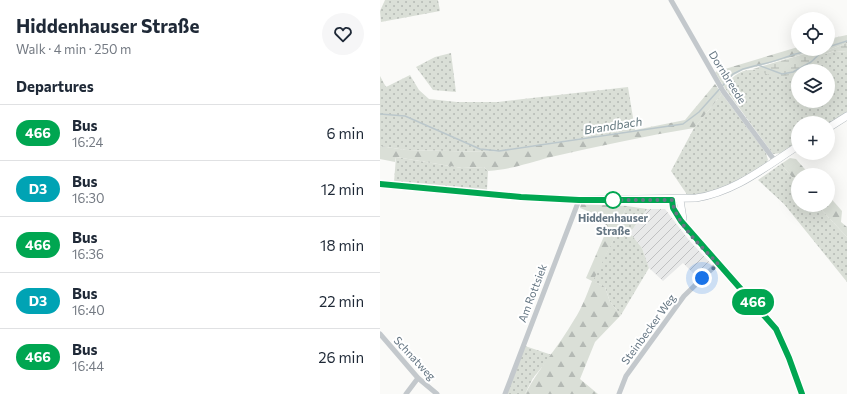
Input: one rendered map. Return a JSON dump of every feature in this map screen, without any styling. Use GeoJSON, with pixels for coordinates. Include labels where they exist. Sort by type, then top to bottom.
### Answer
{"type":"FeatureCollection","features":[{"type":"Feature","properties":{"kind":"main road"},"geometry":{"type":"LineString","coordinates":[[835,124],[847,116]]}},
{"type":"Feature","properties":{"kind":"main road"},"geometry":{"type":"LineString","coordinates":[[380,184],[521,197],[579,200],[680,200],[708,196],[725,191],[791,151]]}},
{"type":"Feature","properties":{"kind":"main road"},"geometry":{"type":"LineString","coordinates":[[672,200],[673,208],[689,231],[776,329],[789,358],[802,394]]}},
{"type":"Feature","properties":{"kind":"main road"},"geometry":{"type":"LineString","coordinates":[[680,200],[683,220],[689,231]]}},
{"type":"Feature","properties":{"kind":"street","name":"Dornbreede"},"geometry":{"type":"LineString","coordinates":[[671,0],[722,90],[775,161]]}},
{"type":"Feature","properties":{"kind":"street","name":"Am Rottsiek"},"geometry":{"type":"LineString","coordinates":[[505,394],[579,200]]}},
{"type":"Feature","properties":{"kind":"street","name":"Steinbecker Weg"},"geometry":{"type":"LineString","coordinates":[[619,394],[626,376],[684,296],[718,264]]}},
{"type":"Feature","properties":{"kind":"street","name":"Schnatweg"},"geometry":{"type":"LineString","coordinates":[[380,334],[418,378],[437,394]]}},
{"type":"Feature","properties":{"kind":"street"},"geometry":{"type":"LineString","coordinates":[[406,394],[418,378]]}},
{"type":"Feature","properties":{"kind":"shaded area"},"geometry":{"type":"Polygon","coordinates":[[[647,209],[665,209],[688,239],[713,266],[699,279],[683,263],[663,281],[649,268],[642,248],[630,233],[647,209]]]}},
{"type":"Feature","properties":{"kind":"green space"},"geometry":{"type":"Polygon","coordinates":[[[385,0],[438,0],[440,11],[381,22],[380,11],[385,0]]]}},
{"type":"Feature","properties":{"kind":"green space"},"geometry":{"type":"Polygon","coordinates":[[[847,35],[847,43],[835,48],[835,38],[847,35]]]}},
{"type":"Feature","properties":{"kind":"green space"},"geometry":{"type":"Polygon","coordinates":[[[847,43],[847,52],[835,51],[835,48],[847,43]]]}},
{"type":"Feature","properties":{"kind":"green space"},"geometry":{"type":"Polygon","coordinates":[[[791,49],[791,56],[796,56],[743,70],[732,76],[724,87],[715,72],[791,49]]]}},
{"type":"Feature","properties":{"kind":"green space"},"geometry":{"type":"Polygon","coordinates":[[[835,51],[847,52],[847,114],[835,121],[835,116],[791,116],[791,147],[782,153],[773,154],[724,87],[733,77],[750,70],[759,70],[777,74],[791,74],[791,108],[835,108],[835,64],[813,64],[821,56],[835,56],[835,51]]]}},
{"type":"Feature","properties":{"kind":"green space"},"geometry":{"type":"Polygon","coordinates":[[[451,53],[456,92],[433,90],[416,67],[435,57],[451,53]]]}},
{"type":"Feature","properties":{"kind":"green space"},"geometry":{"type":"Polygon","coordinates":[[[797,56],[823,56],[813,64],[791,64],[791,74],[784,76],[777,77],[753,69],[797,56]]]}},
{"type":"Feature","properties":{"kind":"green space"},"geometry":{"type":"Polygon","coordinates":[[[410,75],[419,90],[429,99],[457,102],[498,102],[628,87],[635,130],[492,152],[406,150],[380,146],[380,76],[386,87],[410,75]]]}},
{"type":"Feature","properties":{"kind":"green space"},"geometry":{"type":"Polygon","coordinates":[[[715,84],[722,94],[694,128],[604,145],[513,167],[488,171],[484,167],[462,168],[396,157],[395,162],[380,159],[380,146],[406,150],[492,152],[635,130],[685,120],[715,84]]]}},
{"type":"Feature","properties":{"kind":"green space"},"geometry":{"type":"Polygon","coordinates":[[[722,94],[766,153],[768,160],[764,165],[721,190],[688,196],[671,171],[694,128],[722,94]]]}},
{"type":"Feature","properties":{"kind":"green space"},"geometry":{"type":"Polygon","coordinates":[[[396,157],[462,168],[484,167],[488,171],[487,190],[394,182],[396,157]]]}},
{"type":"Feature","properties":{"kind":"green space"},"geometry":{"type":"Polygon","coordinates":[[[791,158],[791,160],[797,160],[804,168],[791,168],[791,176],[781,164],[791,158]]]}},
{"type":"Feature","properties":{"kind":"green space"},"geometry":{"type":"Polygon","coordinates":[[[781,164],[791,176],[791,212],[824,212],[847,237],[847,282],[784,204],[758,180],[781,164]]]}},
{"type":"Feature","properties":{"kind":"green space"},"geometry":{"type":"Polygon","coordinates":[[[835,203],[842,211],[841,222],[847,227],[847,237],[824,212],[835,212],[835,203]]]}},
{"type":"Feature","properties":{"kind":"green space"},"geometry":{"type":"Polygon","coordinates":[[[581,204],[627,206],[616,229],[617,233],[593,281],[605,287],[610,302],[621,315],[595,342],[580,379],[598,394],[525,394],[536,375],[568,330],[584,301],[592,281],[586,278],[608,227],[595,214],[580,208],[581,204]]]}},
{"type":"Feature","properties":{"kind":"green space"},"geometry":{"type":"Polygon","coordinates":[[[627,206],[647,209],[630,233],[642,248],[649,268],[621,315],[610,302],[605,287],[592,281],[617,233],[616,229],[627,206]]]}},
{"type":"Feature","properties":{"kind":"green space"},"geometry":{"type":"Polygon","coordinates":[[[525,346],[552,355],[533,378],[525,394],[506,394],[525,346]]]}},
{"type":"Feature","properties":{"kind":"waterway","name":"Brandbach"},"geometry":{"type":"LineString","coordinates":[[835,45],[847,41]]}},
{"type":"Feature","properties":{"kind":"waterway"},"geometry":{"type":"LineString","coordinates":[[758,65],[791,56]]}},
{"type":"Feature","properties":{"kind":"waterway","name":"Brandbach"},"geometry":{"type":"LineString","coordinates":[[380,114],[405,116],[480,149],[499,151],[683,124],[699,112],[733,74],[743,69],[758,65],[782,74],[793,72],[811,62],[817,56]]}},
{"type":"Feature","properties":{"kind":"bus line","name":"466"},"geometry":{"type":"LineString","coordinates":[[380,184],[521,197],[579,200],[672,200],[673,208],[681,221],[702,247],[776,329],[789,358],[802,394]]}},
{"type":"Feature","properties":{"kind":"place","name":"Hiddenhauser Straße"},"geometry":{"type":"Point","coordinates":[613,200]}},
{"type":"Feature","properties":{"kind":"route"},"geometry":{"type":"LineString","coordinates":[[613,200],[610,200],[638,200],[672,200],[673,208],[681,221],[718,264],[702,278]]}}]}
